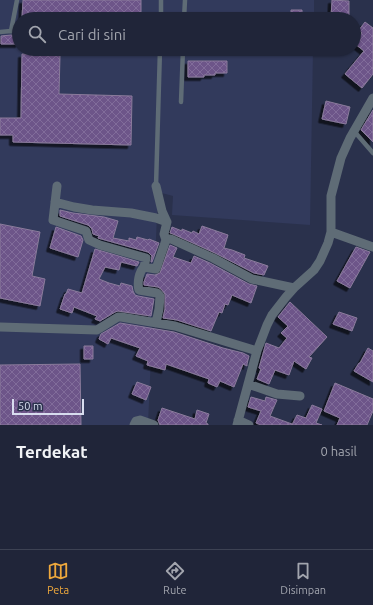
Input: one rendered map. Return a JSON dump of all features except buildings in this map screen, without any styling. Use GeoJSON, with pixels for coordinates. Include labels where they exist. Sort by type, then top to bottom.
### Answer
{"type":"FeatureCollection","features":[{"type":"Feature","properties":{"kind":"street"},"geometry":{"type":"LineString","coordinates":[[250,425],[237,423],[257,351],[264,332],[272,315],[280,304],[294,288],[314,270],[320,261],[331,232],[331,196],[341,158],[348,142],[373,98]]}},
{"type":"Feature","properties":{"kind":"street"},"geometry":{"type":"LineString","coordinates":[[57,186],[54,221],[86,231],[89,240],[100,245],[146,258],[144,267],[141,270],[138,286],[139,290],[157,293],[160,296],[156,323]]}},
{"type":"Feature","properties":{"kind":"street"},"geometry":{"type":"LineString","coordinates":[[144,267],[156,269],[166,240],[164,234],[167,222],[162,211],[156,186]]}},
{"type":"Feature","properties":{"kind":"street"},"geometry":{"type":"LineString","coordinates":[[55,202],[92,210],[131,213],[156,218],[167,222]]}},
{"type":"Feature","properties":{"kind":"street"},"geometry":{"type":"LineString","coordinates":[[331,232],[373,247]]}},
{"type":"Feature","properties":{"kind":"street"},"geometry":{"type":"LineString","coordinates":[[166,240],[170,239],[213,258],[252,279],[294,288]]}},
{"type":"Feature","properties":{"kind":"street"},"geometry":{"type":"LineString","coordinates":[[0,327],[97,330],[119,316],[175,326],[257,351]]}},
{"type":"Feature","properties":{"kind":"street"},"geometry":{"type":"LineString","coordinates":[[248,384],[277,394],[300,396]]}},
{"type":"Feature","properties":{"kind":"street"},"geometry":{"type":"LineString","coordinates":[[134,425],[136,421],[140,420],[154,425]]}},
{"type":"Feature","properties":{"kind":"lane"},"geometry":{"type":"LineString","coordinates":[[15,12],[17,0]]}},
{"type":"Feature","properties":{"kind":"lane"},"geometry":{"type":"LineString","coordinates":[[161,0],[161,12]]}},
{"type":"Feature","properties":{"kind":"lane"},"geometry":{"type":"LineString","coordinates":[[184,12],[185,0]]}},
{"type":"Feature","properties":{"kind":"lane"},"geometry":{"type":"LineString","coordinates":[[0,32],[11,32],[12,27]]}},
{"type":"Feature","properties":{"kind":"lane"},"geometry":{"type":"LineString","coordinates":[[156,186],[160,56]]}},
{"type":"Feature","properties":{"kind":"lane"},"geometry":{"type":"LineString","coordinates":[[182,102],[183,56]]}},
{"type":"Feature","properties":{"kind":"lane"},"geometry":{"type":"LineString","coordinates":[[354,131],[373,153]]}},
{"type":"Feature","properties":{"kind":"shaded area"},"geometry":{"type":"Polygon","coordinates":[[[0,0],[314,0],[314,12],[12,12],[12,56],[313,56],[310,225],[172,215],[173,196],[158,192],[148,425],[0,425],[0,0]]]}}]}
